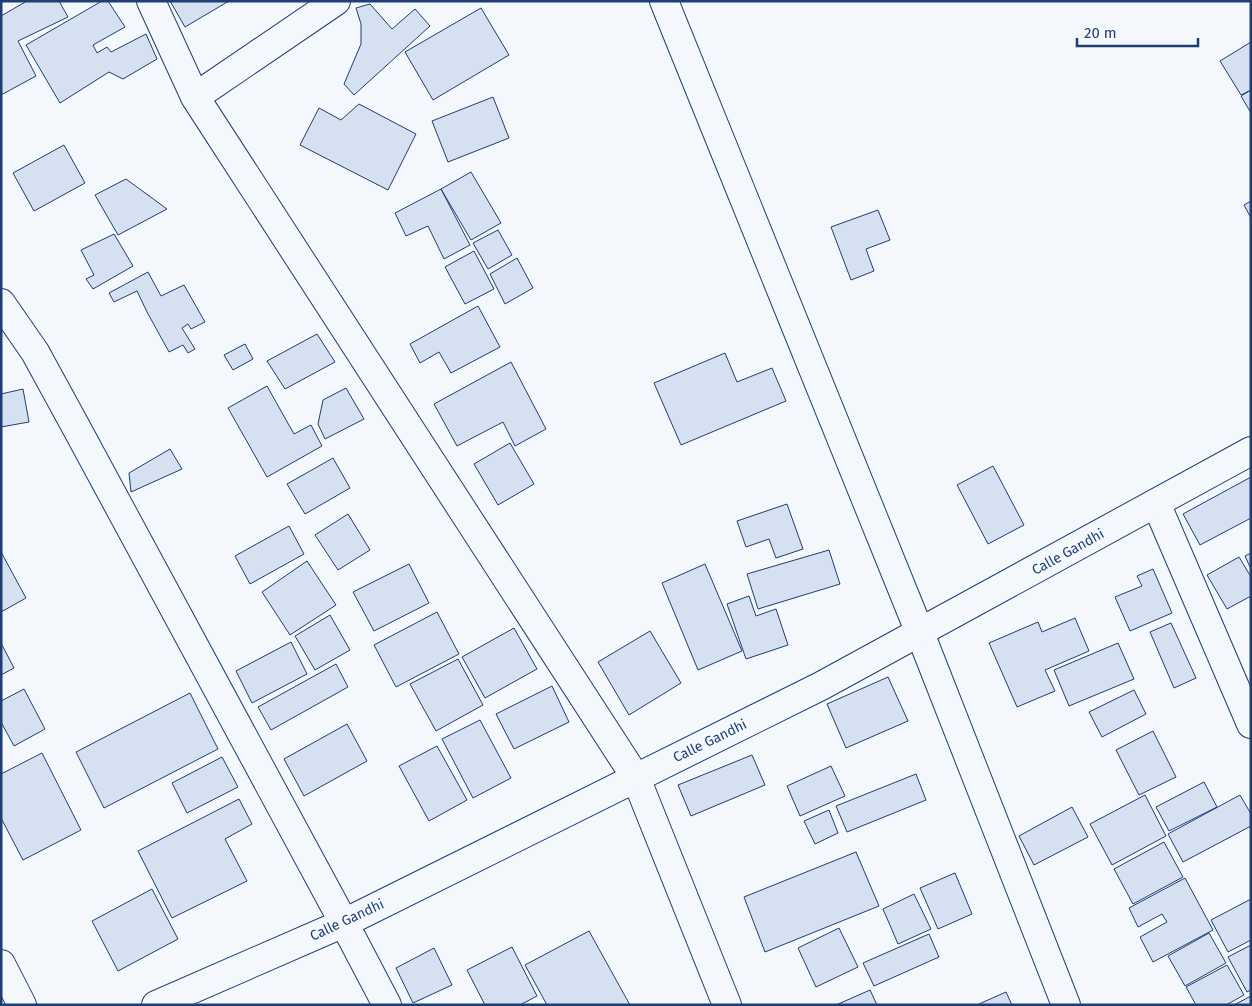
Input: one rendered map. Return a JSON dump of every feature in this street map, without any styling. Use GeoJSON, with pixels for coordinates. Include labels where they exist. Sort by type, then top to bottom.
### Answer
{"type":"FeatureCollection","features":[{"type":"Feature","properties":{"kind":"street"},"geometry":{"type":"LineString","coordinates":[[151,1],[195,97],[636,778],[727,1005]]}},
{"type":"Feature","properties":{"kind":"street"},"geometry":{"type":"LineString","coordinates":[[195,97],[336,1]]}},
{"type":"Feature","properties":{"kind":"street"},"geometry":{"type":"LineString","coordinates":[[664,1],[920,632],[1066,1005]]}},
{"type":"Feature","properties":{"kind":"street"},"geometry":{"type":"LineString","coordinates":[[1,303],[34,352],[72,419],[387,1005]]}},
{"type":"Feature","properties":{"kind":"street","name":"Calle Gandhi"},"geometry":{"type":"LineString","coordinates":[[156,1005],[344,923],[821,686],[1251,451]]}},
{"type":"Feature","properties":{"kind":"street"},"geometry":{"type":"LineString","coordinates":[[1156,503],[1251,724]]}},
{"type":"Feature","properties":{"kind":"street"},"geometry":{"type":"LineString","coordinates":[[1,964],[22,1005]]}},
{"type":"Feature","properties":{"kind":"building"},"geometry":{"type":"Polygon","coordinates":[[[27,1],[59,1],[68,17],[18,41],[36,76],[1,95],[1,16],[27,1]]]}},
{"type":"Feature","properties":{"kind":"building"},"geometry":{"type":"Polygon","coordinates":[[[102,1],[108,1],[125,27],[93,45],[97,53],[107,47],[111,52],[146,34],[157,59],[123,79],[109,72],[60,103],[26,45],[102,1]]]}},
{"type":"Feature","properties":{"kind":"building"},"geometry":{"type":"Polygon","coordinates":[[[170,1],[229,1],[185,27],[170,1]]]}},
{"type":"Feature","properties":{"kind":"building"},"geometry":{"type":"Polygon","coordinates":[[[370,4],[392,29],[415,9],[430,26],[354,95],[344,84],[361,44],[361,24],[356,8],[370,4]]]}},
{"type":"Feature","properties":{"kind":"building"},"geometry":{"type":"Polygon","coordinates":[[[481,8],[509,55],[433,100],[405,52],[481,8]]]}},
{"type":"Feature","properties":{"kind":"building"},"geometry":{"type":"Polygon","coordinates":[[[1251,42],[1251,90],[1241,95],[1220,61],[1251,42]]]}},
{"type":"Feature","properties":{"kind":"building"},"geometry":{"type":"Polygon","coordinates":[[[1251,90],[1251,113],[1241,96],[1251,90]]]}},
{"type":"Feature","properties":{"kind":"building"},"geometry":{"type":"Polygon","coordinates":[[[493,97],[509,138],[448,162],[432,121],[493,97]]]}},
{"type":"Feature","properties":{"kind":"building"},"geometry":{"type":"Polygon","coordinates":[[[359,104],[416,134],[388,190],[300,145],[319,108],[341,120],[359,104]]]}},
{"type":"Feature","properties":{"kind":"building"},"geometry":{"type":"Polygon","coordinates":[[[64,145],[85,183],[34,211],[13,173],[64,145]]]}},
{"type":"Feature","properties":{"kind":"building"},"geometry":{"type":"Polygon","coordinates":[[[471,172],[501,223],[471,240],[441,189],[471,172]]]}},
{"type":"Feature","properties":{"kind":"building"},"geometry":{"type":"Polygon","coordinates":[[[126,179],[167,209],[118,235],[95,195],[126,179]]]}},
{"type":"Feature","properties":{"kind":"building"},"geometry":{"type":"Polygon","coordinates":[[[441,189],[470,245],[444,259],[428,226],[406,236],[395,213],[441,189]]]}},
{"type":"Feature","properties":{"kind":"building"},"geometry":{"type":"Polygon","coordinates":[[[1251,201],[1251,218],[1244,205],[1251,201]]]}},
{"type":"Feature","properties":{"kind":"building"},"geometry":{"type":"Polygon","coordinates":[[[878,210],[890,240],[866,249],[874,271],[851,280],[831,227],[878,210]]]}},
{"type":"Feature","properties":{"kind":"building"},"geometry":{"type":"Polygon","coordinates":[[[498,230],[512,255],[488,269],[473,243],[498,230]]]}},
{"type":"Feature","properties":{"kind":"building"},"geometry":{"type":"Polygon","coordinates":[[[114,234],[133,266],[93,289],[86,279],[94,275],[81,250],[114,234]]]}},
{"type":"Feature","properties":{"kind":"building"},"geometry":{"type":"Polygon","coordinates":[[[474,251],[494,289],[465,304],[445,267],[474,251]]]}},
{"type":"Feature","properties":{"kind":"building"},"geometry":{"type":"Polygon","coordinates":[[[517,258],[533,288],[505,304],[490,274],[517,258]]]}},
{"type":"Feature","properties":{"kind":"building"},"geometry":{"type":"Polygon","coordinates":[[[148,272],[161,296],[184,285],[205,322],[191,329],[188,324],[182,328],[195,349],[188,353],[183,345],[169,352],[137,291],[114,302],[109,293],[148,272]]]}},
{"type":"Feature","properties":{"kind":"building"},"geometry":{"type":"Polygon","coordinates":[[[478,306],[500,347],[451,373],[439,352],[420,363],[410,344],[478,306]]]}},
{"type":"Feature","properties":{"kind":"building"},"geometry":{"type":"Polygon","coordinates":[[[317,334],[335,362],[285,389],[267,361],[317,334]]]}},
{"type":"Feature","properties":{"kind":"building"},"geometry":{"type":"Polygon","coordinates":[[[245,344],[253,359],[233,370],[224,355],[245,344]]]}},
{"type":"Feature","properties":{"kind":"building"},"geometry":{"type":"Polygon","coordinates":[[[725,353],[737,382],[772,368],[786,401],[681,445],[654,383],[725,353]]]}},
{"type":"Feature","properties":{"kind":"building"},"geometry":{"type":"Polygon","coordinates":[[[511,362],[546,429],[515,446],[503,422],[457,446],[434,404],[511,362]]]}},
{"type":"Feature","properties":{"kind":"building"},"geometry":{"type":"Polygon","coordinates":[[[267,386],[294,434],[311,425],[322,446],[267,477],[228,408],[267,386]]]}},
{"type":"Feature","properties":{"kind":"building"},"geometry":{"type":"Polygon","coordinates":[[[346,388],[364,419],[325,439],[318,424],[323,400],[346,388]]]}},
{"type":"Feature","properties":{"kind":"building"},"geometry":{"type":"Polygon","coordinates":[[[23,389],[29,422],[1,427],[1,394],[23,389]]]}},
{"type":"Feature","properties":{"kind":"building"},"geometry":{"type":"Polygon","coordinates":[[[510,443],[534,484],[498,505],[474,464],[510,443]]]}},
{"type":"Feature","properties":{"kind":"building"},"geometry":{"type":"Polygon","coordinates":[[[170,449],[182,469],[131,492],[129,473],[170,449]]]}},
{"type":"Feature","properties":{"kind":"building"},"geometry":{"type":"Polygon","coordinates":[[[333,458],[350,488],[305,514],[287,484],[333,458]]]}},
{"type":"Feature","properties":{"kind":"building"},"geometry":{"type":"Polygon","coordinates":[[[993,466],[1024,525],[988,544],[957,485],[993,466]]]}},
{"type":"Feature","properties":{"kind":"building"},"geometry":{"type":"Polygon","coordinates":[[[1251,477],[1251,518],[1200,545],[1183,514],[1251,477]]]}},
{"type":"Feature","properties":{"kind":"building"},"geometry":{"type":"Polygon","coordinates":[[[787,504],[803,549],[776,558],[769,539],[746,547],[737,521],[787,504]]]}},
{"type":"Feature","properties":{"kind":"building"},"geometry":{"type":"Polygon","coordinates":[[[348,514],[370,550],[338,570],[315,535],[348,514]]]}},
{"type":"Feature","properties":{"kind":"building"},"geometry":{"type":"Polygon","coordinates":[[[289,526],[304,554],[250,584],[235,556],[289,526]]]}},
{"type":"Feature","properties":{"kind":"building"},"geometry":{"type":"Polygon","coordinates":[[[829,550],[840,584],[758,609],[747,574],[829,550]]]}},
{"type":"Feature","properties":{"kind":"building"},"geometry":{"type":"Polygon","coordinates":[[[1,552],[26,598],[1,612],[1,552]]]}},
{"type":"Feature","properties":{"kind":"building"},"geometry":{"type":"Polygon","coordinates":[[[1251,553],[1251,566],[1250,567],[1245,556],[1251,553]]]}},
{"type":"Feature","properties":{"kind":"building"},"geometry":{"type":"Polygon","coordinates":[[[1239,557],[1251,577],[1251,596],[1227,609],[1207,575],[1239,557]]]}},
{"type":"Feature","properties":{"kind":"building"},"geometry":{"type":"Polygon","coordinates":[[[307,561],[336,605],[290,635],[262,592],[307,561]]]}},
{"type":"Feature","properties":{"kind":"building"},"geometry":{"type":"Polygon","coordinates":[[[409,564],[429,603],[374,631],[353,592],[409,564]]]}},
{"type":"Feature","properties":{"kind":"building"},"geometry":{"type":"Polygon","coordinates":[[[705,564],[742,651],[698,670],[662,583],[705,564]]]}},
{"type":"Feature","properties":{"kind":"building"},"geometry":{"type":"Polygon","coordinates":[[[1153,569],[1172,613],[1130,631],[1115,597],[1142,586],[1137,576],[1153,569]]]}},
{"type":"Feature","properties":{"kind":"building"},"geometry":{"type":"Polygon","coordinates":[[[749,596],[756,616],[776,609],[788,645],[746,659],[727,604],[749,596]]]}},
{"type":"Feature","properties":{"kind":"building"},"geometry":{"type":"Polygon","coordinates":[[[437,612],[459,654],[396,687],[374,645],[437,612]]]}},
{"type":"Feature","properties":{"kind":"building"},"geometry":{"type":"Polygon","coordinates":[[[330,615],[350,650],[315,670],[295,636],[330,615]]]}},
{"type":"Feature","properties":{"kind":"building"},"geometry":{"type":"Polygon","coordinates":[[[1075,618],[1089,651],[1045,670],[1055,691],[1017,707],[989,643],[1038,622],[1042,632],[1075,618]]]}},
{"type":"Feature","properties":{"kind":"building"},"geometry":{"type":"Polygon","coordinates":[[[1171,623],[1196,678],[1174,688],[1150,632],[1171,623]]]}},
{"type":"Feature","properties":{"kind":"building"},"geometry":{"type":"Polygon","coordinates":[[[514,628],[537,669],[485,698],[462,657],[514,628]]]}},
{"type":"Feature","properties":{"kind":"building"},"geometry":{"type":"Polygon","coordinates":[[[650,631],[681,683],[629,715],[598,662],[650,631]]]}},
{"type":"Feature","properties":{"kind":"building"},"geometry":{"type":"Polygon","coordinates":[[[291,642],[307,674],[252,703],[236,671],[291,642]]]}},
{"type":"Feature","properties":{"kind":"building"},"geometry":{"type":"Polygon","coordinates":[[[1,643],[14,668],[1,675],[1,643]]]}},
{"type":"Feature","properties":{"kind":"building"},"geometry":{"type":"Polygon","coordinates":[[[1118,643],[1134,679],[1069,706],[1054,670],[1118,643]]]}},
{"type":"Feature","properties":{"kind":"building"},"geometry":{"type":"Polygon","coordinates":[[[458,659],[483,705],[436,731],[410,684],[458,659]]]}},
{"type":"Feature","properties":{"kind":"building"},"geometry":{"type":"Polygon","coordinates":[[[336,664],[348,687],[271,730],[258,707],[336,664]]]}},
{"type":"Feature","properties":{"kind":"building"},"geometry":{"type":"Polygon","coordinates":[[[888,677],[908,721],[846,748],[827,704],[888,677]]]}},
{"type":"Feature","properties":{"kind":"building"},"geometry":{"type":"Polygon","coordinates":[[[552,686],[569,722],[514,749],[496,714],[552,686]]]}},
{"type":"Feature","properties":{"kind":"building"},"geometry":{"type":"Polygon","coordinates":[[[24,689],[45,729],[14,746],[1,722],[1,701],[24,689]]]}},
{"type":"Feature","properties":{"kind":"building"},"geometry":{"type":"Polygon","coordinates":[[[1134,690],[1146,714],[1102,737],[1089,712],[1134,690]]]}},
{"type":"Feature","properties":{"kind":"building"},"geometry":{"type":"Polygon","coordinates":[[[190,693],[218,749],[104,808],[76,752],[190,693]]]}},
{"type":"Feature","properties":{"kind":"building"},"geometry":{"type":"Polygon","coordinates":[[[480,720],[511,778],[473,798],[442,739],[480,720]]]}},
{"type":"Feature","properties":{"kind":"building"},"geometry":{"type":"Polygon","coordinates":[[[347,724],[367,761],[304,796],[284,759],[347,724]]]}},
{"type":"Feature","properties":{"kind":"building"},"geometry":{"type":"Polygon","coordinates":[[[1153,731],[1176,777],[1139,795],[1116,750],[1153,731]]]}},
{"type":"Feature","properties":{"kind":"building"},"geometry":{"type":"Polygon","coordinates":[[[437,746],[467,800],[429,821],[399,766],[437,746]]]}},
{"type":"Feature","properties":{"kind":"building"},"geometry":{"type":"Polygon","coordinates":[[[42,753],[81,830],[23,860],[1,818],[1,774],[42,753]]]}},
{"type":"Feature","properties":{"kind":"building"},"geometry":{"type":"Polygon","coordinates":[[[752,755],[765,785],[691,816],[678,785],[752,755]]]}},
{"type":"Feature","properties":{"kind":"building"},"geometry":{"type":"Polygon","coordinates":[[[222,757],[238,787],[187,813],[172,783],[222,757]]]}},
{"type":"Feature","properties":{"kind":"building"},"geometry":{"type":"Polygon","coordinates":[[[831,766],[845,796],[800,816],[787,786],[831,766]]]}},
{"type":"Feature","properties":{"kind":"building"},"geometry":{"type":"Polygon","coordinates":[[[916,774],[926,800],[847,832],[836,806],[916,774]]]}},
{"type":"Feature","properties":{"kind":"building"},"geometry":{"type":"Polygon","coordinates":[[[1204,782],[1217,807],[1169,831],[1156,807],[1204,782]]]}},
{"type":"Feature","properties":{"kind":"building"},"geometry":{"type":"Polygon","coordinates":[[[1145,795],[1166,836],[1112,865],[1090,824],[1145,795]]]}},
{"type":"Feature","properties":{"kind":"building"},"geometry":{"type":"Polygon","coordinates":[[[1240,795],[1251,814],[1251,826],[1183,862],[1168,834],[1240,795]]]}},
{"type":"Feature","properties":{"kind":"building"},"geometry":{"type":"Polygon","coordinates":[[[239,799],[252,824],[225,839],[247,881],[172,918],[138,851],[239,799]]]}},
{"type":"Feature","properties":{"kind":"building"},"geometry":{"type":"Polygon","coordinates":[[[1072,807],[1088,837],[1034,865],[1019,836],[1072,807]]]}},
{"type":"Feature","properties":{"kind":"building"},"geometry":{"type":"Polygon","coordinates":[[[829,810],[838,833],[815,844],[804,821],[829,810]]]}},
{"type":"Feature","properties":{"kind":"building"},"geometry":{"type":"Polygon","coordinates":[[[1164,842],[1183,877],[1133,904],[1114,869],[1164,842]]]}},
{"type":"Feature","properties":{"kind":"building"},"geometry":{"type":"Polygon","coordinates":[[[856,852],[879,906],[765,952],[744,897],[856,852]]]}},
{"type":"Feature","properties":{"kind":"building"},"geometry":{"type":"Polygon","coordinates":[[[955,873],[972,914],[938,929],[920,888],[955,873]]]}},
{"type":"Feature","properties":{"kind":"building"},"geometry":{"type":"Polygon","coordinates":[[[1185,878],[1213,930],[1153,962],[1140,937],[1167,922],[1162,914],[1138,927],[1129,908],[1185,878]]]}},
{"type":"Feature","properties":{"kind":"building"},"geometry":{"type":"Polygon","coordinates":[[[152,889],[178,939],[118,971],[92,921],[152,889]]]}},
{"type":"Feature","properties":{"kind":"building"},"geometry":{"type":"Polygon","coordinates":[[[914,894],[931,929],[898,944],[883,909],[914,894]]]}},
{"type":"Feature","properties":{"kind":"building"},"geometry":{"type":"Polygon","coordinates":[[[1251,899],[1251,940],[1228,952],[1211,920],[1251,899]]]}},
{"type":"Feature","properties":{"kind":"building"},"geometry":{"type":"Polygon","coordinates":[[[839,928],[858,967],[816,987],[798,948],[839,928]]]}},
{"type":"Feature","properties":{"kind":"building"},"geometry":{"type":"Polygon","coordinates":[[[589,931],[630,1005],[547,1005],[525,965],[589,931]]]}},
{"type":"Feature","properties":{"kind":"building"},"geometry":{"type":"Polygon","coordinates":[[[1209,933],[1226,963],[1185,986],[1168,956],[1209,933]]]}},
{"type":"Feature","properties":{"kind":"building"},"geometry":{"type":"Polygon","coordinates":[[[929,934],[939,957],[874,986],[863,963],[929,934]]]}},
{"type":"Feature","properties":{"kind":"building"},"geometry":{"type":"Polygon","coordinates":[[[1251,945],[1251,990],[1247,992],[1228,957],[1251,945]]]}},
{"type":"Feature","properties":{"kind":"building"},"geometry":{"type":"Polygon","coordinates":[[[512,947],[537,996],[520,1005],[485,1005],[467,970],[512,947]]]}},
{"type":"Feature","properties":{"kind":"building"},"geometry":{"type":"Polygon","coordinates":[[[434,948],[452,985],[413,1003],[396,968],[434,948]]]}},
{"type":"Feature","properties":{"kind":"building"},"geometry":{"type":"Polygon","coordinates":[[[1227,965],[1244,995],[1226,1005],[1196,1005],[1186,987],[1227,965]]]}},
{"type":"Feature","properties":{"kind":"building"},"geometry":{"type":"Polygon","coordinates":[[[870,990],[877,1005],[836,1005],[870,990]]]}},
{"type":"Feature","properties":{"kind":"building"},"geometry":{"type":"Polygon","coordinates":[[[1006,992],[1012,1005],[979,1005],[979,1004],[1006,992]]]}},
{"type":"Feature","properties":{"kind":"building"},"geometry":{"type":"Polygon","coordinates":[[[1251,996],[1251,1005],[1234,1005],[1251,996]]]}}]}
